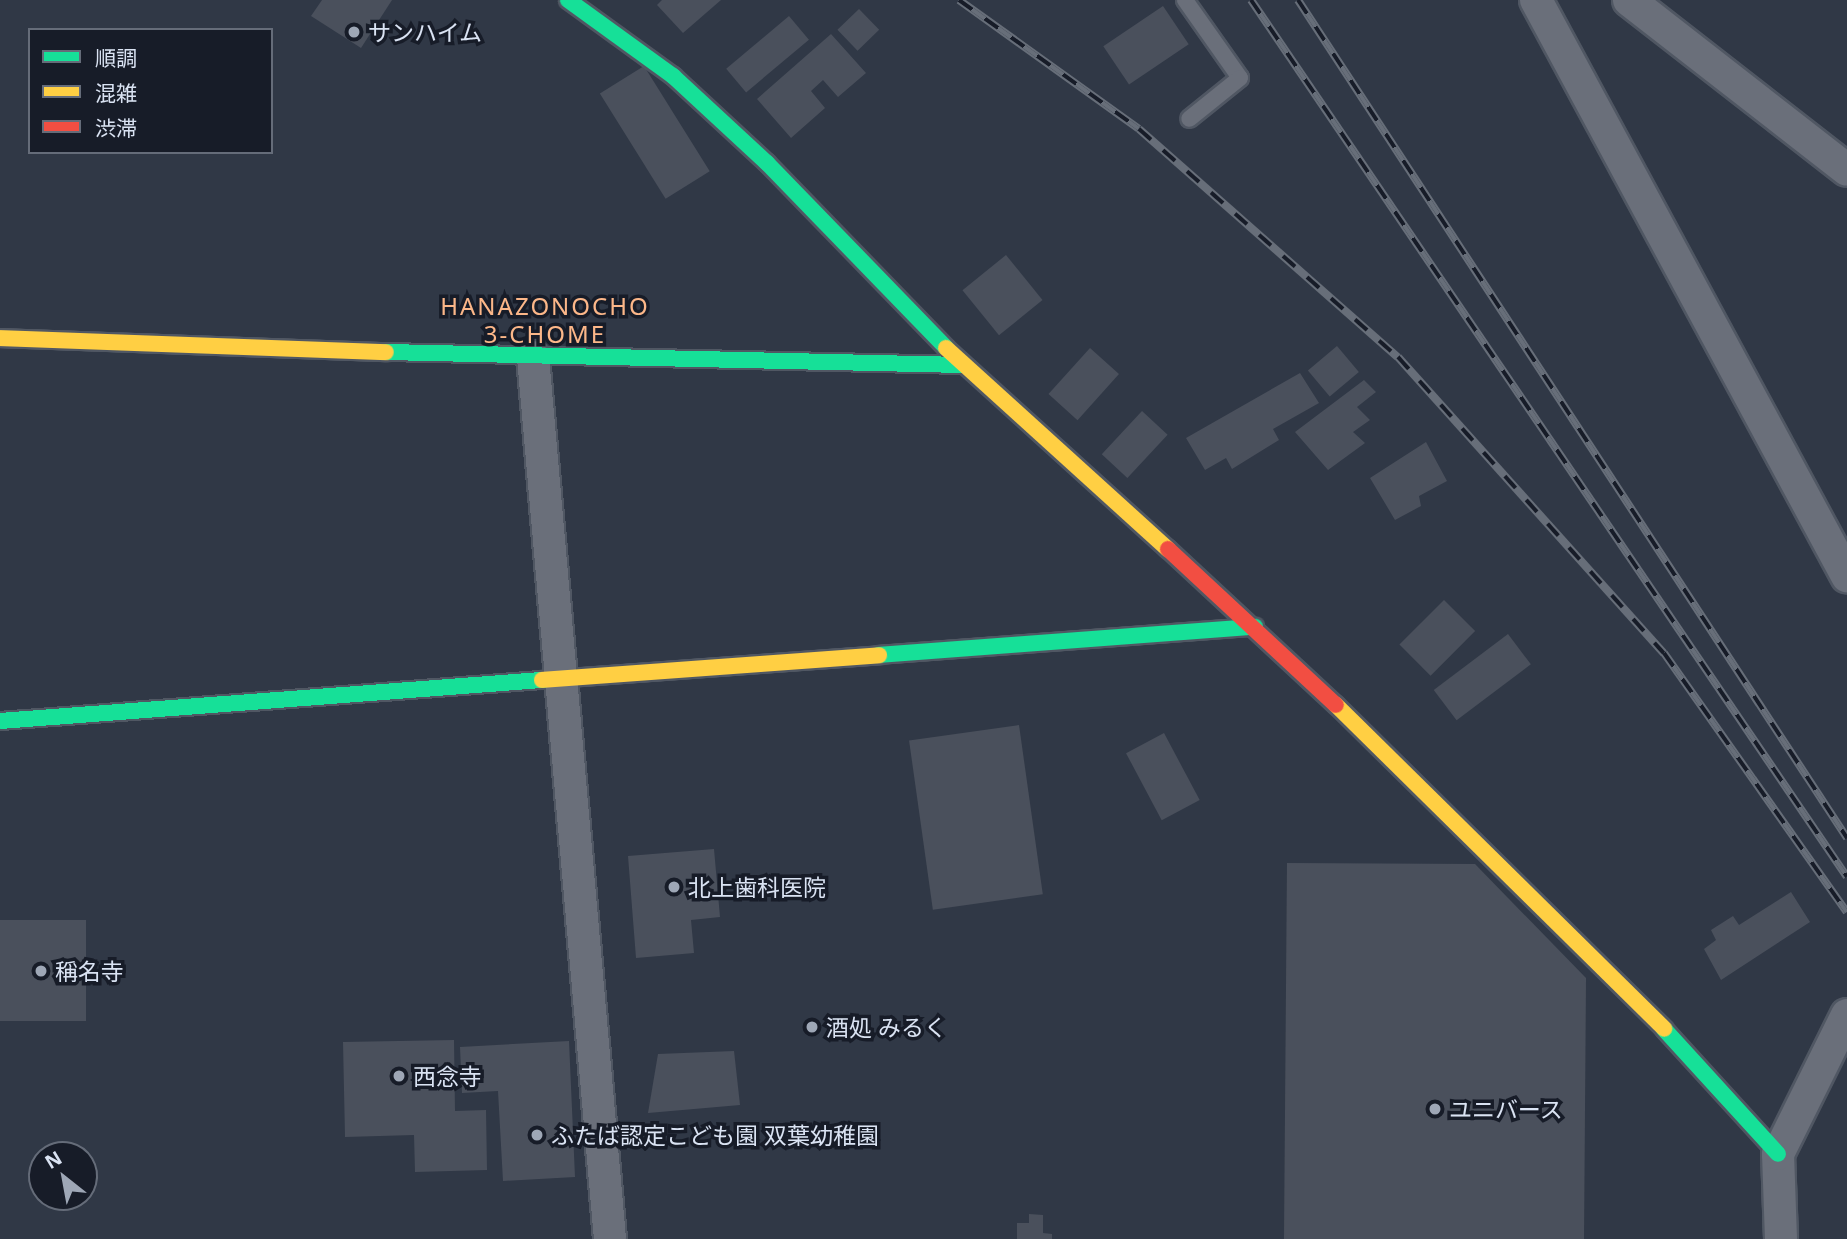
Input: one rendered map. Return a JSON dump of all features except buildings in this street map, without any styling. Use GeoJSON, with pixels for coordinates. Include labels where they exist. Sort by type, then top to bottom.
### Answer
{"type":"FeatureCollection","features":[{"type":"Feature","properties":{"kind":"street"},"geometry":{"type":"LineString","coordinates":[[568,0],[673,76],[767,163],[963,365],[1255,627],[1627,988],[1778,1153]]}},
{"type":"Feature","properties":{"kind":"street"},"geometry":{"type":"LineString","coordinates":[[1536,0],[1847,576]]}},
{"type":"Feature","properties":{"kind":"street"},"geometry":{"type":"LineString","coordinates":[[1629,0],[1847,170]]}},
{"type":"Feature","properties":{"kind":"street"},"geometry":{"type":"LineString","coordinates":[[0,338],[533,357],[963,365]]}},
{"type":"Feature","properties":{"kind":"street"},"geometry":{"type":"LineString","coordinates":[[533,357],[559,679],[610,1239]]}},
{"type":"Feature","properties":{"kind":"street"},"geometry":{"type":"LineString","coordinates":[[0,721],[1255,627]]}},
{"type":"Feature","properties":{"kind":"street"},"geometry":{"type":"LineString","coordinates":[[1782,1239],[1778,1153],[1847,1015]]}},
{"type":"Feature","properties":{"kind":"lane"},"geometry":{"type":"LineString","coordinates":[[1185,0],[1240,78],[1189,119]]}},
{"type":"Feature","properties":{"kind":"railway"},"geometry":{"type":"LineString","coordinates":[[959,0],[1139,129],[1398,357],[1664,653],[1847,912]]}},
{"type":"Feature","properties":{"kind":"railway"},"geometry":{"type":"LineString","coordinates":[[1251,0],[1847,877]]}},
{"type":"Feature","properties":{"kind":"railway"},"geometry":{"type":"LineString","coordinates":[[1298,0],[1847,838]]}},
{"type":"Feature","properties":{"kind":"traffic: fast"},"geometry":{"type":"LineString","coordinates":[[568,0],[673,76],[767,163],[946,348]]}},
{"type":"Feature","properties":{"kind":"traffic: fast"},"geometry":{"type":"LineString","coordinates":[[386,352],[963,365]]}},
{"type":"Feature","properties":{"kind":"traffic: fast"},"geometry":{"type":"LineString","coordinates":[[879,655],[1255,627]]}},
{"type":"Feature","properties":{"kind":"traffic: fast"},"geometry":{"type":"LineString","coordinates":[[0,721],[542,680]]}},
{"type":"Feature","properties":{"kind":"traffic: fast"},"geometry":{"type":"LineString","coordinates":[[1664,1029],[1778,1154]]}},
{"type":"Feature","properties":{"kind":"traffic: slow"},"geometry":{"type":"LineString","coordinates":[[0,338],[386,352]]}},
{"type":"Feature","properties":{"kind":"traffic: slow"},"geometry":{"type":"LineString","coordinates":[[946,348],[1168,549]]}},
{"type":"Feature","properties":{"kind":"traffic: slow"},"geometry":{"type":"LineString","coordinates":[[542,680],[879,655]]}},
{"type":"Feature","properties":{"kind":"traffic: slow"},"geometry":{"type":"LineString","coordinates":[[1336,705],[1664,1029]]}},
{"type":"Feature","properties":{"kind":"traffic: jam"},"geometry":{"type":"LineString","coordinates":[[1168,549],[1336,705]]}},
{"type":"Feature","properties":{"kind":"place","name":"サンハイム"},"geometry":{"type":"Point","coordinates":[354,32]}},
{"type":"Feature","properties":{"kind":"place","name":"北上歯科医院"},"geometry":{"type":"Point","coordinates":[674,887]}},
{"type":"Feature","properties":{"kind":"place","name":"稱名寺"},"geometry":{"type":"Point","coordinates":[41,971]}},
{"type":"Feature","properties":{"kind":"place","name":"酒処 みるく"},"geometry":{"type":"Point","coordinates":[812,1027]}},
{"type":"Feature","properties":{"kind":"place","name":"西念寺"},"geometry":{"type":"Point","coordinates":[399,1076]}},
{"type":"Feature","properties":{"kind":"place","name":"ユニバース"},"geometry":{"type":"Point","coordinates":[1435,1109]}},
{"type":"Feature","properties":{"kind":"place","name":"ふたば認定こども園 双葉幼稚園"},"geometry":{"type":"Point","coordinates":[537,1135]}},
{"type":"Feature","properties":{"kind":"district","name":"HANAZONOCHO 3-CHOME"},"geometry":{"type":"Point","coordinates":[545,320]}}]}
